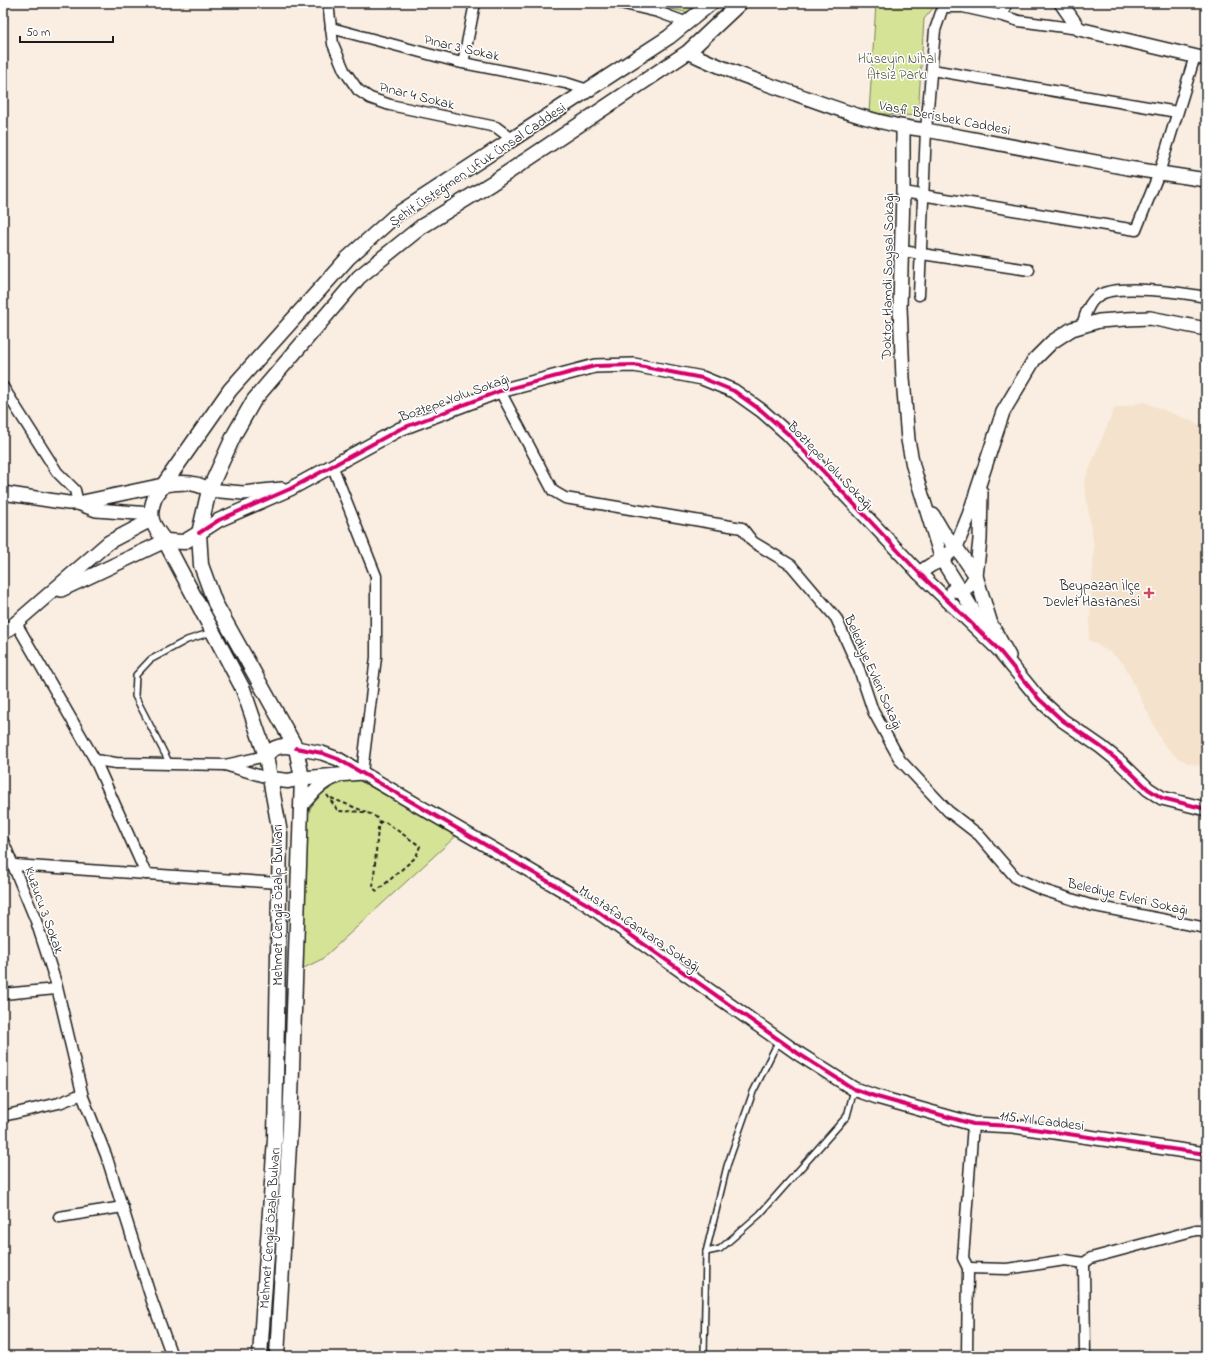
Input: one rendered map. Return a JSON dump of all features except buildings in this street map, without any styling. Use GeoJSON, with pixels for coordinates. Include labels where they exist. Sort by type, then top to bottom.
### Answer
{"type":"FeatureCollection","features":[{"type":"Feature","properties":{"kind":"main road","name":"Şehit Üsteğmen Ufuk Ünsal Caddesi"},"geometry":{"type":"LineString","coordinates":[[164,485],[230,390],[348,258],[396,215],[588,90],[688,22],[711,3]]}},
{"type":"Feature","properties":{"kind":"main road","name":"Şehit Üsteğmen Ufuk Ünsal Caddesi"},"geometry":{"type":"LineString","coordinates":[[209,490],[235,433],[254,400],[359,278],[421,227],[492,183],[691,49],[712,31],[740,3]]}},
{"type":"Feature","properties":{"kind":"main road"},"geometry":{"type":"LineString","coordinates":[[691,49],[688,22],[712,31]]}},
{"type":"Feature","properties":{"kind":"main road"},"geometry":{"type":"LineString","coordinates":[[151,517],[155,497],[164,485],[184,483],[198,485],[209,490]]}},
{"type":"Feature","properties":{"kind":"main road","name":"Mehmet Cengiz Özalp Bulvarı"},"geometry":{"type":"LineString","coordinates":[[209,490],[199,533],[201,565],[215,603],[296,748],[302,778],[302,805],[299,830],[290,1126],[277,1356]]}},
{"type":"Feature","properties":{"kind":"main road","name":"Mehmet Cengiz Özalp Bulvarı"},"geometry":{"type":"LineString","coordinates":[[151,517],[165,540],[243,688],[266,756],[280,834],[275,1138],[260,1356]]}},
{"type":"Feature","properties":{"kind":"main road"},"geometry":{"type":"LineString","coordinates":[[165,540],[184,542],[199,533]]}},
{"type":"Feature","properties":{"kind":"main road"},"geometry":{"type":"LineString","coordinates":[[266,756],[274,748],[282,746],[296,748]]}},
{"type":"Feature","properties":{"kind":"main road"},"geometry":{"type":"LineString","coordinates":[[271,779],[288,782],[302,778]]}},
{"type":"Feature","properties":{"kind":"street","name":"Pınar 4 Sokak"},"geometry":{"type":"LineString","coordinates":[[328,3],[333,44],[344,70],[358,90],[370,98],[390,105],[496,126],[512,139]]}},
{"type":"Feature","properties":{"kind":"street"},"geometry":{"type":"LineString","coordinates":[[463,63],[475,3]]}},
{"type":"Feature","properties":{"kind":"street"},"geometry":{"type":"LineString","coordinates":[[620,3],[658,12],[688,22]]}},
{"type":"Feature","properties":{"kind":"street"},"geometry":{"type":"LineString","coordinates":[[1003,16],[1006,3]]}},
{"type":"Feature","properties":{"kind":"street"},"geometry":{"type":"LineString","coordinates":[[1061,3],[1079,30]]}},
{"type":"Feature","properties":{"kind":"street"},"geometry":{"type":"LineString","coordinates":[[903,192],[924,196],[1136,230],[1159,173],[1177,112],[1201,58],[1079,30],[1019,21],[963,7],[943,7],[936,30],[926,130],[924,196],[919,295]]}},
{"type":"Feature","properties":{"kind":"street","name":"Pınar 3 Sokak"},"geometry":{"type":"LineString","coordinates":[[331,28],[463,63],[566,83],[588,90]]}},
{"type":"Feature","properties":{"kind":"street","name":"Vasfi Berisbek Caddesi"},"geometry":{"type":"LineString","coordinates":[[691,49],[714,65],[839,110],[903,128],[926,130],[1159,173],[1206,180]]}},
{"type":"Feature","properties":{"kind":"street"},"geometry":{"type":"LineString","coordinates":[[932,70],[1177,112]]}},
{"type":"Feature","properties":{"kind":"street","name":"Doktor Hamdi Soysal Sokağı"},"geometry":{"type":"LineString","coordinates":[[903,128],[900,314],[905,410],[913,466],[921,495]]}},
{"type":"Feature","properties":{"kind":"street"},"geometry":{"type":"LineString","coordinates":[[902,251],[1029,270]]}},
{"type":"Feature","properties":{"kind":"street"},"geometry":{"type":"LineString","coordinates":[[1082,326],[1088,307],[1098,295],[1114,291],[1164,291],[1206,297]]}},
{"type":"Feature","properties":{"kind":"street"},"geometry":{"type":"LineString","coordinates":[[919,573],[942,560],[956,546],[1003,412],[1034,360],[1052,342],[1072,329],[1099,321],[1150,318],[1206,329]]}},
{"type":"Feature","properties":{"kind":"street","name":"Boztepe Yolu Sokağı"},"geometry":{"type":"LineString","coordinates":[[199,533],[219,520],[290,489],[400,429],[500,391],[595,366],[634,365],[702,378],[734,391],[762,411],[788,434],[919,573]]}},
{"type":"Feature","properties":{"kind":"street"},"geometry":{"type":"LineString","coordinates":[[3,387],[57,472],[75,490],[78,503]]}},
{"type":"Feature","properties":{"kind":"street","name":"Belediye Evleri Sokağı"},"geometry":{"type":"LineString","coordinates":[[500,391],[553,491],[565,498],[742,528],[753,542],[791,566],[836,618],[859,669],[873,711],[900,760],[948,811],[979,835],[1016,878],[1043,890],[1090,905],[1206,928]]}},
{"type":"Feature","properties":{"kind":"street"},"geometry":{"type":"LineString","coordinates":[[302,778],[362,774],[376,657],[376,576],[332,465]]}},
{"type":"Feature","properties":{"kind":"street"},"geometry":{"type":"LineString","coordinates":[[919,573],[944,588],[961,591],[969,586],[976,576],[980,540],[981,477]]}},
{"type":"Feature","properties":{"kind":"street"},"geometry":{"type":"LineString","coordinates":[[3,493],[68,503],[78,503],[164,485]]}},
{"type":"Feature","properties":{"kind":"street"},"geometry":{"type":"LineString","coordinates":[[209,490],[243,493],[290,489]]}},
{"type":"Feature","properties":{"kind":"street"},"geometry":{"type":"LineString","coordinates":[[921,495],[943,532],[956,546],[976,576],[991,624],[1001,639],[1017,674]]}},
{"type":"Feature","properties":{"kind":"street"},"geometry":{"type":"LineString","coordinates":[[921,495],[942,560],[998,649],[1039,699],[1062,720],[1121,763],[1148,789],[1162,798],[1206,809]]}},
{"type":"Feature","properties":{"kind":"street"},"geometry":{"type":"LineString","coordinates":[[78,503],[96,510],[151,517]]}},
{"type":"Feature","properties":{"kind":"street"},"geometry":{"type":"LineString","coordinates":[[3,634],[109,542],[151,517]]}},
{"type":"Feature","properties":{"kind":"street"},"geometry":{"type":"LineString","coordinates":[[45,598],[165,540]]}},
{"type":"Feature","properties":{"kind":"street"},"geometry":{"type":"LineString","coordinates":[[919,573],[998,649]]}},
{"type":"Feature","properties":{"kind":"street"},"geometry":{"type":"LineString","coordinates":[[16,623],[95,760],[146,874]]}},
{"type":"Feature","properties":{"kind":"street","name":"Mustafa Cankara Sokağı"},"geometry":{"type":"LineString","coordinates":[[296,748],[322,753],[338,759],[587,904],[779,1040],[854,1088],[877,1097]]}},
{"type":"Feature","properties":{"kind":"street"},"geometry":{"type":"LineString","coordinates":[[225,766],[266,756]]}},
{"type":"Feature","properties":{"kind":"street"},"geometry":{"type":"LineString","coordinates":[[95,760],[116,763],[225,766],[271,779]]}},
{"type":"Feature","properties":{"kind":"street"},"geometry":{"type":"LineString","coordinates":[[302,805],[328,780],[336,776]]}},
{"type":"Feature","properties":{"kind":"street","name":"Kuzucu 3 Sokak"},"geometry":{"type":"LineString","coordinates":[[3,841],[36,921],[74,1054],[82,1094],[106,1155],[152,1301],[172,1356]]}},
{"type":"Feature","properties":{"kind":"street"},"geometry":{"type":"LineString","coordinates":[[14,865],[278,883]]}},
{"type":"Feature","properties":{"kind":"street"},"geometry":{"type":"LineString","coordinates":[[3,994],[56,989]]}},
{"type":"Feature","properties":{"kind":"street"},"geometry":{"type":"LineString","coordinates":[[3,1116],[59,1103],[82,1094]]}},
{"type":"Feature","properties":{"kind":"street","name":"115. Yıl Caddesi"},"geometry":{"type":"LineString","coordinates":[[877,1097],[973,1124],[1013,1126],[1206,1154]]}},
{"type":"Feature","properties":{"kind":"street"},"geometry":{"type":"LineString","coordinates":[[967,1356],[968,1268],[963,1258],[973,1124]]}},
{"type":"Feature","properties":{"kind":"street"},"geometry":{"type":"LineString","coordinates":[[59,1217],[122,1207]]}},
{"type":"Feature","properties":{"kind":"street"},"geometry":{"type":"LineString","coordinates":[[968,1268],[1007,1269],[1065,1260],[1084,1263],[1091,1258],[1196,1230],[1206,1230]]}},
{"type":"Feature","properties":{"kind":"street"},"geometry":{"type":"LineString","coordinates":[[1084,1263],[1085,1356]]}},
{"type":"Feature","properties":{"kind":"lane"},"geometry":{"type":"LineString","coordinates":[[171,764],[135,696],[136,675],[150,660],[187,640],[213,632]]}},
{"type":"Feature","properties":{"kind":"lane"},"geometry":{"type":"LineString","coordinates":[[704,1356],[706,1252],[727,1166],[753,1092],[779,1040]]}},
{"type":"Feature","properties":{"kind":"lane"},"geometry":{"type":"LineString","coordinates":[[706,1252],[720,1249],[760,1214],[847,1116],[854,1088]]}},
{"type":"Feature","properties":{"kind":"path"},"geometry":{"type":"LineString","coordinates":[[320,787],[330,798],[338,811],[369,813]]}},
{"type":"Feature","properties":{"kind":"path"},"geometry":{"type":"LineString","coordinates":[[330,798],[342,801],[369,813],[377,817],[380,822]]}},
{"type":"Feature","properties":{"kind":"path"},"geometry":{"type":"LineString","coordinates":[[380,822],[385,822],[420,846],[416,857],[377,891],[373,888],[378,828],[380,822]]}},
{"type":"Feature","properties":{"kind":"shaded area","name":"Beypazarı İlçe Devlet Hastanesi"},"geometry":{"type":"Polygon","coordinates":[[[1144,402],[1206,427],[1206,767],[1188,763],[1176,757],[1162,742],[1124,664],[1114,655],[1089,640],[1094,547],[1084,482],[1114,409],[1144,402]]]}},
{"type":"Feature","properties":{"kind":"green space"},"geometry":{"type":"Polygon","coordinates":[[[644,3],[702,3],[694,10],[685,12],[644,3]]]}},
{"type":"Feature","properties":{"kind":"green space","name":"Hüseyin Nihal Atsız Parkı"},"geometry":{"type":"Polygon","coordinates":[[[876,3],[929,3],[934,7],[924,19],[918,116],[869,113],[876,3]]]}},
{"type":"Feature","properties":{"kind":"green space"},"geometry":{"type":"Polygon","coordinates":[[[347,780],[358,780],[381,791],[456,836],[322,959],[300,970],[307,818],[312,805],[322,794],[347,780]]]}},
{"type":"Feature","properties":{"kind":"cycle path"},"geometry":{"type":"LineString","coordinates":[[199,533],[219,520],[290,489],[400,429],[500,391],[595,366],[634,365],[702,378],[734,391],[762,411],[788,434],[919,573],[998,649],[1039,699],[1062,720],[1101,747],[1121,763],[1148,789],[1162,798],[1206,809]]}},
{"type":"Feature","properties":{"kind":"cycle path"},"geometry":{"type":"LineString","coordinates":[[296,748],[322,753],[338,759],[587,904],[799,1054],[854,1089],[973,1124],[1013,1126],[1206,1154]]}},
{"type":"Feature","properties":{"kind":"place","name":"Beypazarı İlçe Devlet Hastanesi"},"geometry":{"type":"Point","coordinates":[1149,593]}}]}
